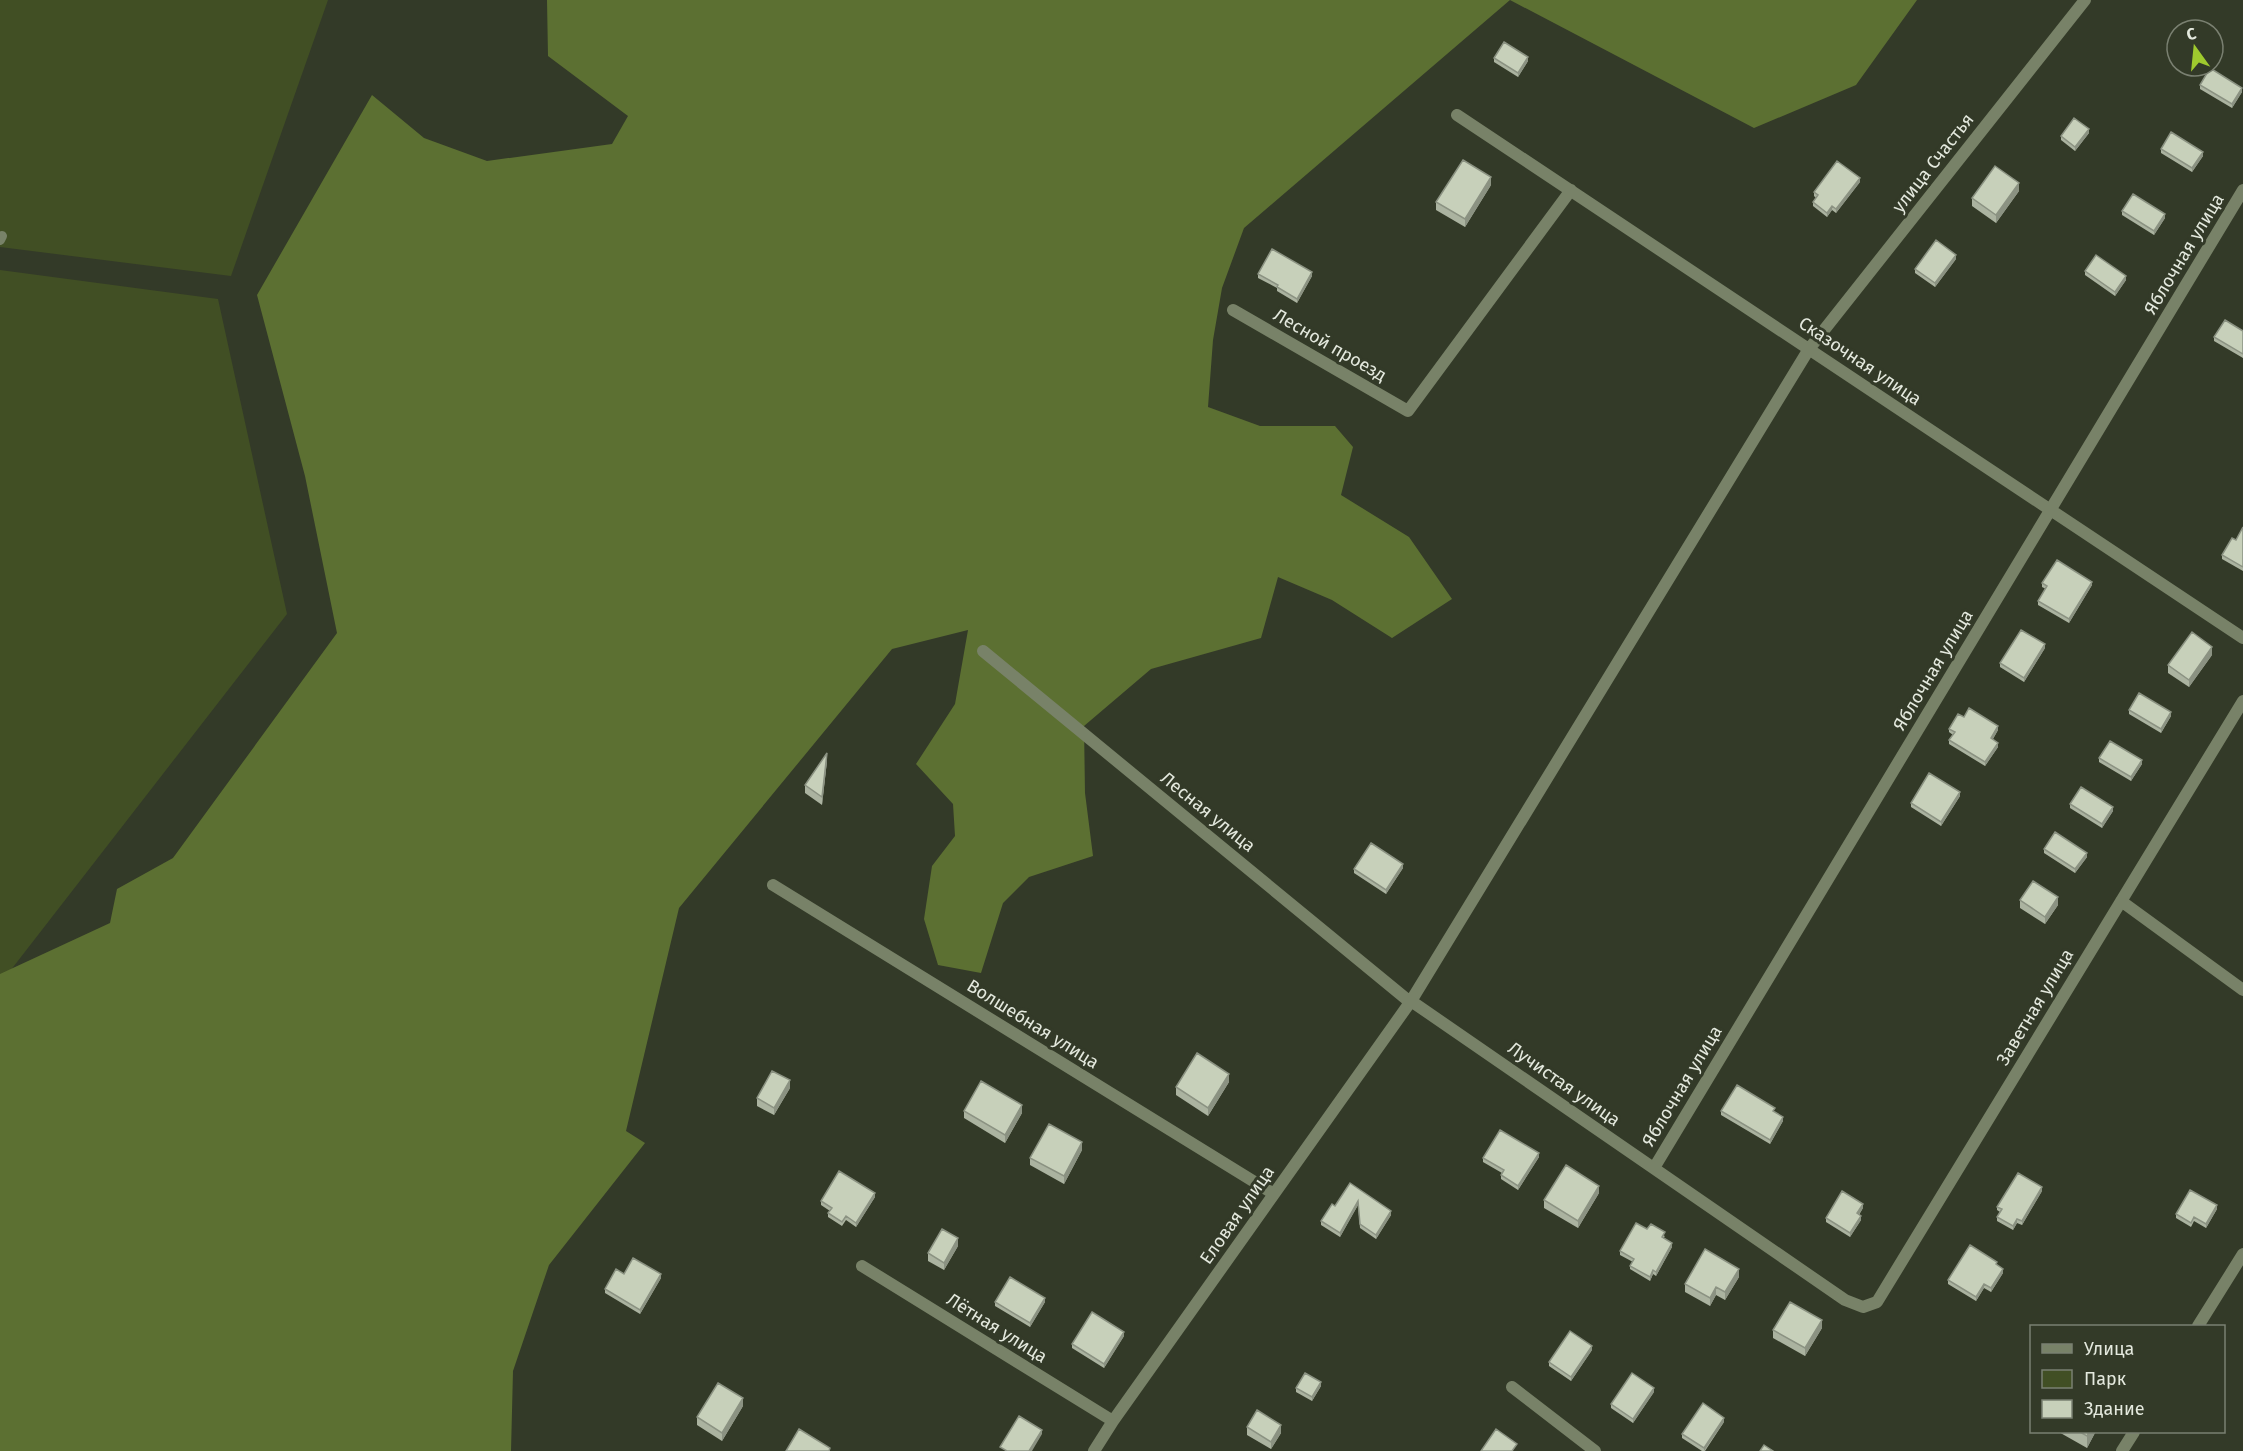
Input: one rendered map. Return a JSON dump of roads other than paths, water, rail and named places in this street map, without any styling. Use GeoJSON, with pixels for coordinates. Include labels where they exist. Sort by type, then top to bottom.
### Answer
{"type":"FeatureCollection","features":[{"type":"Feature","properties":{"kind":"street","name":"улица Счастья"},"geometry":{"type":"LineString","coordinates":[[1410,1001],[1809,349],[2085,0]]}},
{"type":"Feature","properties":{"kind":"street","name":"Сказочная улица"},"geometry":{"type":"LineString","coordinates":[[1457,115],[2243,638]]}},
{"type":"Feature","properties":{"kind":"street","name":"Лесной проезд"},"geometry":{"type":"LineString","coordinates":[[1233,310],[1408,411],[1571,190]]}},
{"type":"Feature","properties":{"kind":"street","name":"Яблочная улица"},"geometry":{"type":"LineString","coordinates":[[1654,1168],[2243,190]]}},
{"type":"Feature","properties":{"kind":"street","name":"Лесная улица"},"geometry":{"type":"LineString","coordinates":[[983,651],[1410,1001]]}},
{"type":"Feature","properties":{"kind":"street","name":"Заветная улица"},"geometry":{"type":"LineString","coordinates":[[1845,1300],[1863,1307],[1877,1302],[2243,701]]}},
{"type":"Feature","properties":{"kind":"street","name":"Волшебная улица"},"geometry":{"type":"LineString","coordinates":[[773,885],[1274,1194]]}},
{"type":"Feature","properties":{"kind":"street"},"geometry":{"type":"LineString","coordinates":[[2121,901],[2243,990]]}},
{"type":"Feature","properties":{"kind":"street","name":"Лучистая улица"},"geometry":{"type":"LineString","coordinates":[[1410,1001],[1845,1300]]}},
{"type":"Feature","properties":{"kind":"street","name":"Еловая улица"},"geometry":{"type":"LineString","coordinates":[[1094,1451],[1410,1001]]}},
{"type":"Feature","properties":{"kind":"street"},"geometry":{"type":"LineString","coordinates":[[2199,1325],[2243,1254]]}},
{"type":"Feature","properties":{"kind":"street","name":"Лётная улица"},"geometry":{"type":"LineString","coordinates":[[862,1266],[1113,1421]]}},
{"type":"Feature","properties":{"kind":"street"},"geometry":{"type":"LineString","coordinates":[[1512,1387],[1595,1451]]}},
{"type":"Feature","properties":{"kind":"street"},"geometry":{"type":"LineString","coordinates":[[2122,1451],[2133,1433]]}}]}
